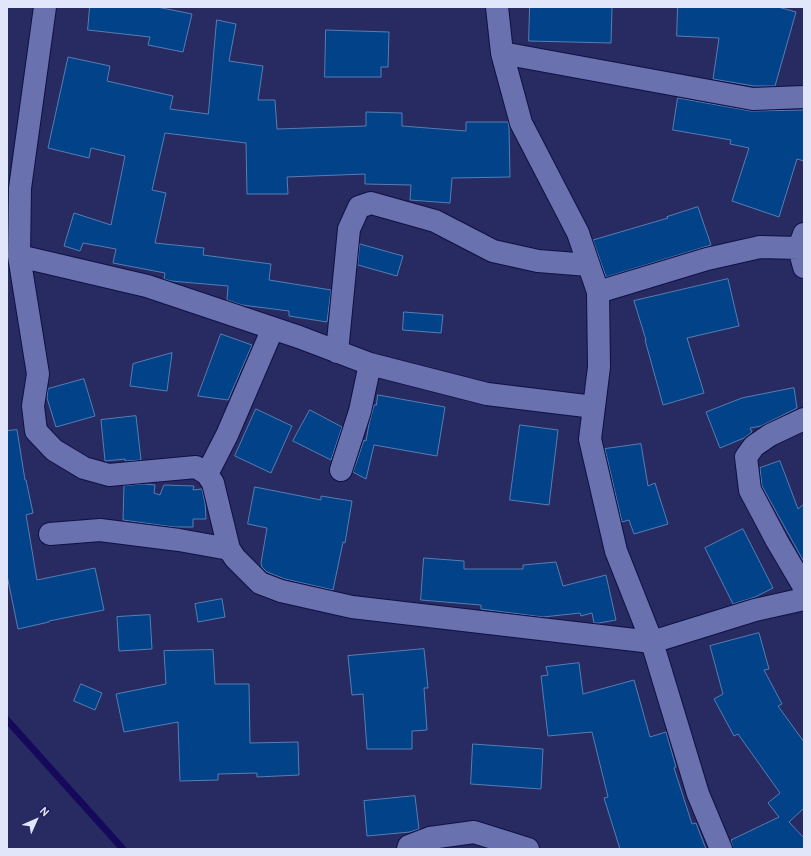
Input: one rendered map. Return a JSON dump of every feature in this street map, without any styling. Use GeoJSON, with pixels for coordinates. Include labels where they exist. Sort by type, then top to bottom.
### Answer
{"type":"FeatureCollection","features":[{"type":"Feature","properties":{"kind":"street"},"geometry":{"type":"LineString","coordinates":[[45,7],[20,188],[18,256],[14,276],[38,374],[33,406],[36,431],[54,450],[84,468],[109,475],[196,467],[208,474],[213,483],[229,549],[235,558],[260,583],[281,591],[352,607],[652,642],[755,610],[804,599]]}},
{"type":"Feature","properties":{"kind":"street"},"geometry":{"type":"LineString","coordinates":[[496,7],[502,52],[521,123],[578,233],[598,292],[599,368],[590,439],[616,551],[652,642],[698,794],[721,849]]}},
{"type":"Feature","properties":{"kind":"street"},"geometry":{"type":"LineString","coordinates":[[502,52],[753,99],[804,97]]}},
{"type":"Feature","properties":{"kind":"street"},"geometry":{"type":"LineString","coordinates":[[337,352],[349,229],[359,207],[371,203],[435,220],[494,251],[538,261],[589,265]]}},
{"type":"Feature","properties":{"kind":"street"},"geometry":{"type":"LineString","coordinates":[[598,292],[707,259],[760,246],[802,250]]}},
{"type":"Feature","properties":{"kind":"street"},"geometry":{"type":"LineString","coordinates":[[18,256],[147,286],[300,337],[370,364],[487,394],[594,407]]}},
{"type":"Feature","properties":{"kind":"street"},"geometry":{"type":"LineString","coordinates":[[208,474],[227,435],[273,328]]}},
{"type":"Feature","properties":{"kind":"street"},"geometry":{"type":"LineString","coordinates":[[341,470],[360,410],[370,364]]}},
{"type":"Feature","properties":{"kind":"street"},"geometry":{"type":"LineString","coordinates":[[804,419],[770,435],[754,446],[746,457],[750,490],[777,541],[804,587]]}},
{"type":"Feature","properties":{"kind":"street"},"geometry":{"type":"LineString","coordinates":[[50,534],[100,530],[179,540],[229,549]]}},
{"type":"Feature","properties":{"kind":"street"},"geometry":{"type":"LineString","coordinates":[[408,849],[409,846],[430,838],[474,832],[528,849]]}},
{"type":"Feature","properties":{"kind":"building"},"geometry":{"type":"Polygon","coordinates":[[[90,7],[157,7],[192,14],[183,52],[148,45],[150,37],[88,30],[90,7]]]}},
{"type":"Feature","properties":{"kind":"building"},"geometry":{"type":"Polygon","coordinates":[[[530,7],[612,7],[611,43],[529,41],[530,7]]]}},
{"type":"Feature","properties":{"kind":"building"},"geometry":{"type":"Polygon","coordinates":[[[678,7],[778,7],[796,12],[775,86],[754,86],[713,79],[719,38],[677,36],[678,7]]]}},
{"type":"Feature","properties":{"kind":"building"},"geometry":{"type":"Polygon","coordinates":[[[217,20],[236,24],[229,61],[263,66],[258,100],[275,100],[277,129],[366,126],[366,112],[402,113],[402,126],[466,131],[466,122],[508,122],[510,177],[452,178],[450,203],[410,200],[411,185],[365,184],[365,174],[287,177],[288,194],[247,194],[246,143],[165,133],[152,190],[166,193],[155,243],[204,248],[203,255],[271,264],[269,280],[331,290],[327,322],[289,316],[289,311],[242,305],[227,300],[228,286],[171,281],[164,279],[165,273],[113,263],[116,249],[83,243],[80,251],[64,246],[74,213],[111,225],[125,156],[91,148],[89,158],[48,148],[68,57],[110,66],[107,81],[173,96],[170,109],[208,114],[217,20]]]}},
{"type":"Feature","properties":{"kind":"building"},"geometry":{"type":"Polygon","coordinates":[[[326,30],[389,32],[388,67],[381,67],[381,77],[325,77],[326,30]]]}},
{"type":"Feature","properties":{"kind":"building"},"geometry":{"type":"Polygon","coordinates":[[[678,98],[751,111],[804,110],[804,161],[797,159],[779,217],[732,201],[749,148],[730,144],[731,140],[673,130],[678,98]]]}},
{"type":"Feature","properties":{"kind":"building"},"geometry":{"type":"Polygon","coordinates":[[[698,207],[711,245],[606,277],[593,240],[668,218],[667,217],[698,207]]]}},
{"type":"Feature","properties":{"kind":"building"},"geometry":{"type":"Polygon","coordinates":[[[360,244],[403,256],[397,276],[358,265],[360,244]]]}},
{"type":"Feature","properties":{"kind":"building"},"geometry":{"type":"Polygon","coordinates":[[[728,279],[739,326],[687,338],[704,393],[663,405],[634,301],[728,279]]]}},
{"type":"Feature","properties":{"kind":"building"},"geometry":{"type":"Polygon","coordinates":[[[404,312],[443,315],[441,333],[403,330],[404,312]]]}},
{"type":"Feature","properties":{"kind":"building"},"geometry":{"type":"Polygon","coordinates":[[[221,334],[252,345],[228,400],[198,396],[221,334]]]}},
{"type":"Feature","properties":{"kind":"building"},"geometry":{"type":"Polygon","coordinates":[[[172,353],[167,391],[130,386],[133,364],[172,353]]]}},
{"type":"Feature","properties":{"kind":"building"},"geometry":{"type":"Polygon","coordinates":[[[84,379],[95,416],[56,427],[47,398],[48,389],[84,379]]]}},
{"type":"Feature","properties":{"kind":"building"},"geometry":{"type":"Polygon","coordinates":[[[794,388],[797,408],[761,426],[750,428],[752,432],[744,438],[720,448],[706,412],[742,398],[794,388]]]}},
{"type":"Feature","properties":{"kind":"building"},"geometry":{"type":"Polygon","coordinates":[[[378,395],[445,407],[437,456],[374,445],[366,479],[353,472],[364,440],[366,441],[369,424],[378,395]]]}},
{"type":"Feature","properties":{"kind":"building"},"geometry":{"type":"Polygon","coordinates":[[[256,409],[292,426],[271,473],[235,456],[256,409]]]}},
{"type":"Feature","properties":{"kind":"building"},"geometry":{"type":"Polygon","coordinates":[[[310,410],[342,427],[331,460],[293,441],[310,410]]]}},
{"type":"Feature","properties":{"kind":"building"},"geometry":{"type":"Polygon","coordinates":[[[136,416],[141,460],[125,461],[125,459],[105,461],[101,420],[136,416]]]}},
{"type":"Feature","properties":{"kind":"building"},"geometry":{"type":"Polygon","coordinates":[[[520,425],[558,430],[549,505],[510,500],[520,425]]]}},
{"type":"Feature","properties":{"kind":"building"},"geometry":{"type":"Polygon","coordinates":[[[17,430],[25,480],[33,513],[26,515],[37,580],[95,568],[104,610],[18,629],[7,575],[7,431],[17,430]]]}},
{"type":"Feature","properties":{"kind":"building"},"geometry":{"type":"Polygon","coordinates":[[[641,444],[648,486],[655,483],[668,524],[634,534],[629,520],[622,522],[605,449],[641,444]]]}},
{"type":"Feature","properties":{"kind":"building"},"geometry":{"type":"Polygon","coordinates":[[[780,461],[798,509],[804,504],[804,562],[762,486],[760,468],[780,461]]]}},
{"type":"Feature","properties":{"kind":"building"},"geometry":{"type":"Polygon","coordinates":[[[144,484],[155,485],[154,493],[160,495],[164,485],[194,486],[193,490],[202,489],[206,519],[193,519],[193,527],[174,527],[123,520],[124,486],[144,484]]]}},
{"type":"Feature","properties":{"kind":"building"},"geometry":{"type":"Polygon","coordinates":[[[255,487],[321,500],[321,496],[352,501],[345,543],[343,542],[333,590],[285,579],[267,572],[262,567],[261,563],[267,528],[248,524],[255,487]]]}},
{"type":"Feature","properties":{"kind":"building"},"geometry":{"type":"Polygon","coordinates":[[[743,529],[773,588],[755,597],[733,604],[705,548],[743,529]]]}},
{"type":"Feature","properties":{"kind":"building"},"geometry":{"type":"Polygon","coordinates":[[[424,558],[464,561],[464,569],[523,569],[523,565],[556,562],[563,586],[606,575],[616,620],[594,623],[592,613],[581,616],[580,613],[543,617],[481,609],[481,605],[421,600],[424,558]]]}},
{"type":"Feature","properties":{"kind":"building"},"geometry":{"type":"Polygon","coordinates":[[[222,599],[225,617],[198,622],[195,604],[222,599]]]}},
{"type":"Feature","properties":{"kind":"building"},"geometry":{"type":"Polygon","coordinates":[[[150,615],[152,649],[119,651],[117,617],[150,615]]]}},
{"type":"Feature","properties":{"kind":"building"},"geometry":{"type":"Polygon","coordinates":[[[759,633],[769,669],[764,670],[782,704],[778,706],[804,742],[804,808],[789,822],[804,838],[804,849],[733,849],[731,840],[779,817],[768,803],[780,793],[738,734],[734,736],[714,699],[723,694],[710,646],[759,633]]]}},
{"type":"Feature","properties":{"kind":"building"},"geometry":{"type":"Polygon","coordinates":[[[424,649],[428,688],[424,688],[427,730],[412,731],[412,749],[367,749],[363,694],[352,695],[348,656],[424,649]]]}},
{"type":"Feature","properties":{"kind":"building"},"geometry":{"type":"Polygon","coordinates":[[[213,650],[215,684],[249,684],[250,743],[298,742],[299,775],[257,777],[257,773],[218,774],[218,780],[180,781],[178,722],[124,732],[116,694],[166,684],[164,651],[213,650]]]}},
{"type":"Feature","properties":{"kind":"building"},"geometry":{"type":"Polygon","coordinates":[[[579,663],[583,694],[634,680],[650,737],[666,732],[676,767],[674,768],[692,824],[696,823],[706,849],[620,849],[604,798],[608,797],[592,732],[548,736],[541,676],[548,675],[546,667],[579,663]]]}},
{"type":"Feature","properties":{"kind":"building"},"geometry":{"type":"Polygon","coordinates":[[[81,684],[102,693],[95,710],[74,701],[81,684]]]}},
{"type":"Feature","properties":{"kind":"building"},"geometry":{"type":"Polygon","coordinates":[[[473,744],[543,749],[541,789],[471,784],[473,744]]]}},
{"type":"Feature","properties":{"kind":"building"},"geometry":{"type":"Polygon","coordinates":[[[415,796],[419,829],[410,832],[367,836],[364,801],[415,796]]]}},
{"type":"Feature","properties":{"kind":"waterway"},"geometry":{"type":"LineString","coordinates":[[7,720],[123,849]]}}]}
